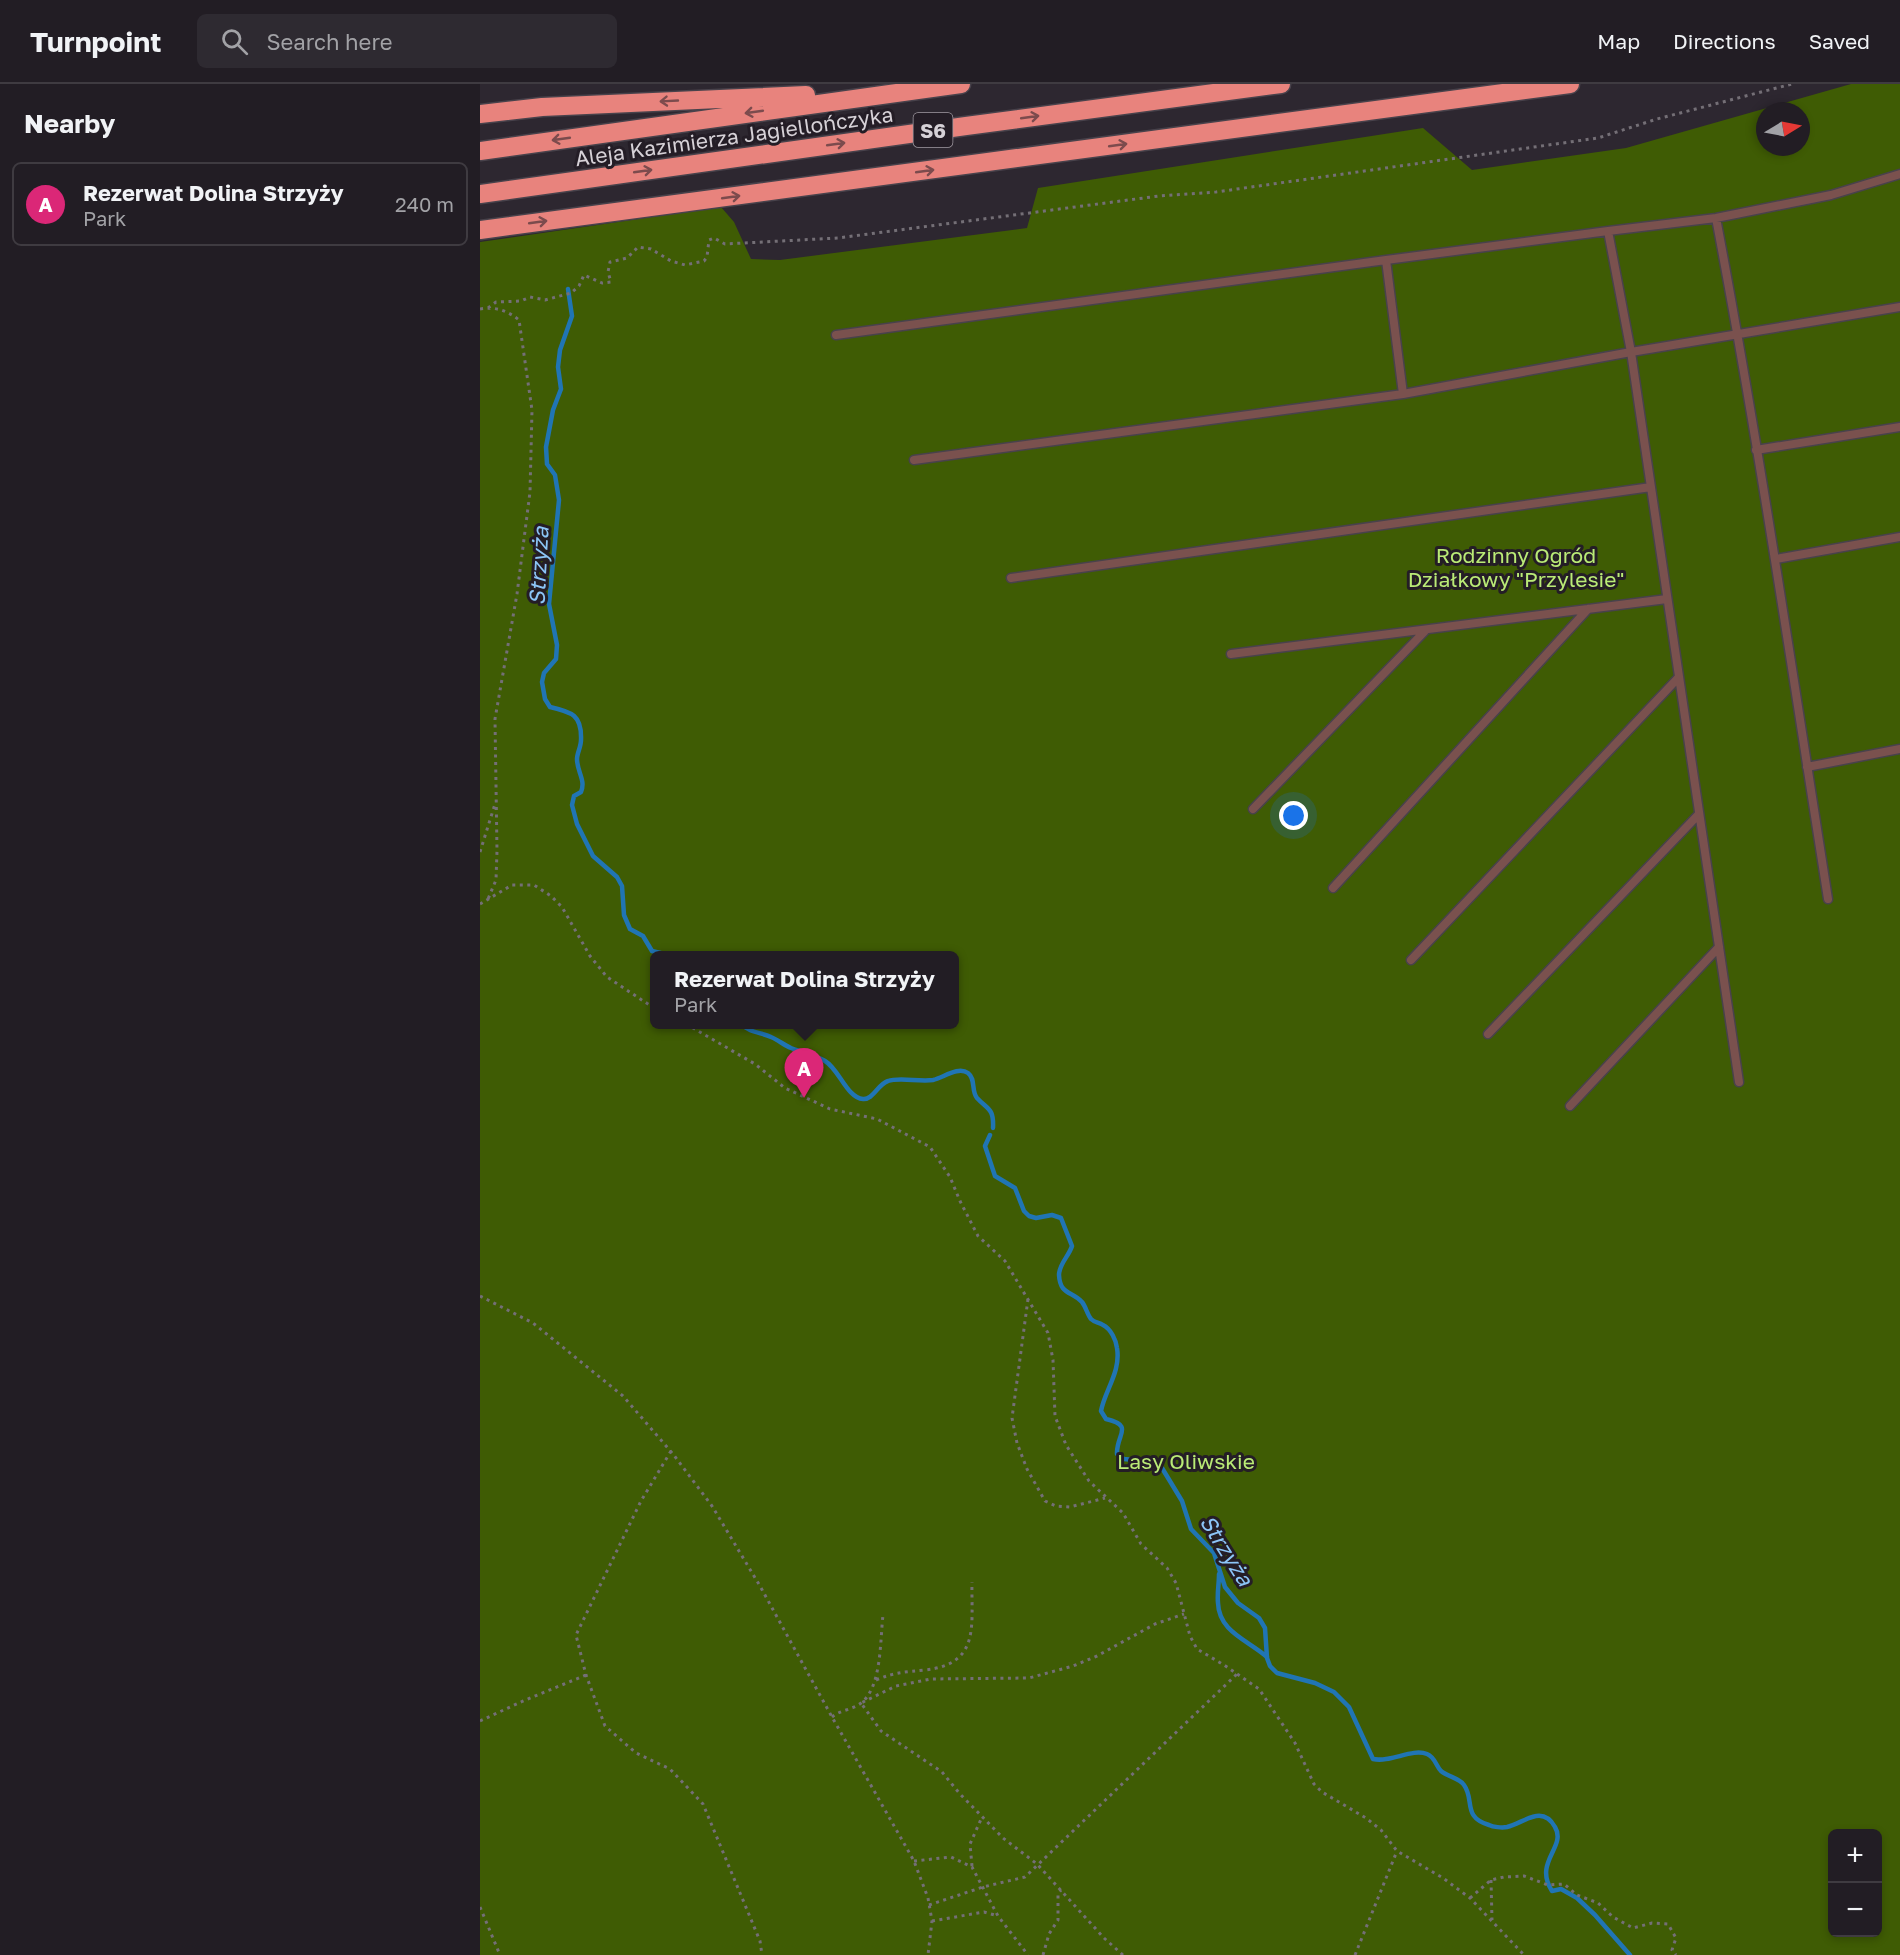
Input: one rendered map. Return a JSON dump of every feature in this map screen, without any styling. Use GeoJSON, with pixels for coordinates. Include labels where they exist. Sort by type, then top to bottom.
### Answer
{"type":"FeatureCollection","features":[{"type":"Feature","properties":{"kind":"highway","name":"Aleja Kazimierza Jagiellończyka"},"geometry":{"type":"LineString","coordinates":[[480,151],[961,84]]}},
{"type":"Feature","properties":{"kind":"highway","name":"Aleja Kazimierza Jagiellończyka"},"geometry":{"type":"LineString","coordinates":[[480,194],[989,122],[1281,84]]}},
{"type":"Feature","properties":{"kind":"highway"},"geometry":{"type":"LineString","coordinates":[[480,230],[1570,84]]}},
{"type":"Feature","properties":{"kind":"highway"},"geometry":{"type":"LineString","coordinates":[[480,114],[542,106],[916,90]]}},
{"type":"Feature","properties":{"kind":"lane"},"geometry":{"type":"LineString","coordinates":[[836,334],[1716,218],[1831,195],[1900,174]]}},
{"type":"Feature","properties":{"kind":"lane"},"geometry":{"type":"LineString","coordinates":[[1716,218],[1776,559],[1828,898]]}},
{"type":"Feature","properties":{"kind":"lane"},"geometry":{"type":"LineString","coordinates":[[1608,231],[1631,352],[1739,1082]]}},
{"type":"Feature","properties":{"kind":"lane"},"geometry":{"type":"LineString","coordinates":[[1386,260],[1404,394]]}},
{"type":"Feature","properties":{"kind":"lane"},"geometry":{"type":"LineString","coordinates":[[914,460],[1404,394],[1631,352],[1900,307]]}},
{"type":"Feature","properties":{"kind":"lane"},"geometry":{"type":"LineString","coordinates":[[1756,450],[1900,428]]}},
{"type":"Feature","properties":{"kind":"lane"},"geometry":{"type":"LineString","coordinates":[[1011,578],[1651,488]]}},
{"type":"Feature","properties":{"kind":"lane"},"geometry":{"type":"LineString","coordinates":[[1776,559],[1900,537]]}},
{"type":"Feature","properties":{"kind":"lane"},"geometry":{"type":"LineString","coordinates":[[1231,654],[1667,598]]}},
{"type":"Feature","properties":{"kind":"lane"},"geometry":{"type":"LineString","coordinates":[[1333,888],[1588,609]]}},
{"type":"Feature","properties":{"kind":"lane"},"geometry":{"type":"LineString","coordinates":[[1253,809],[1426,629]]}},
{"type":"Feature","properties":{"kind":"lane"},"geometry":{"type":"LineString","coordinates":[[1411,960],[1679,677]]}},
{"type":"Feature","properties":{"kind":"lane"},"geometry":{"type":"LineString","coordinates":[[1807,767],[1900,749]]}},
{"type":"Feature","properties":{"kind":"lane"},"geometry":{"type":"LineString","coordinates":[[1488,1034],[1699,814]]}},
{"type":"Feature","properties":{"kind":"lane"},"geometry":{"type":"LineString","coordinates":[[1570,1106],[1719,947]]}},
{"type":"Feature","properties":{"kind":"path"},"geometry":{"type":"LineString","coordinates":[[488,308],[496,302],[521,301],[530,297],[545,300],[570,293],[579,286],[584,275],[602,283],[611,282],[608,272],[610,262],[627,258],[638,247],[651,249],[671,261],[685,265],[704,261],[707,257],[709,240],[714,238],[725,244],[849,237],[1159,196],[1216,192],[1598,138],[1657,119],[1792,84]]}},
{"type":"Feature","properties":{"kind":"path"},"geometry":{"type":"LineString","coordinates":[[480,309],[508,311],[519,320],[532,410],[529,503],[517,594],[495,719],[496,880],[488,899]]}},
{"type":"Feature","properties":{"kind":"path"},"geometry":{"type":"LineString","coordinates":[[480,852],[496,800]]}},
{"type":"Feature","properties":{"kind":"path"},"geometry":{"type":"LineString","coordinates":[[480,904],[512,885],[534,885],[551,896],[562,907],[590,956],[607,977],[650,1005]]}},
{"type":"Feature","properties":{"kind":"path"},"geometry":{"type":"LineString","coordinates":[[695,1029],[755,1064],[785,1088],[830,1109],[877,1119],[930,1147],[950,1178],[978,1236],[1005,1261],[1048,1333],[1053,1360],[1055,1416],[1066,1445],[1089,1480],[1123,1513],[1141,1544],[1167,1568],[1176,1583],[1190,1636],[1197,1649],[1259,1689],[1295,1743],[1314,1784],[1322,1792],[1366,1818],[1381,1830],[1396,1851],[1443,1878],[1470,1898],[1524,1955]]}},
{"type":"Feature","properties":{"kind":"path"},"geometry":{"type":"LineString","coordinates":[[480,1296],[534,1323],[623,1396],[671,1451],[718,1516],[760,1586],[914,1861],[923,1881],[932,1921],[928,1955]]}},
{"type":"Feature","properties":{"kind":"path"},"geometry":{"type":"LineString","coordinates":[[1028,1297],[1012,1418],[1017,1443],[1027,1469],[1046,1501],[1056,1506],[1070,1507],[1106,1497]]}},
{"type":"Feature","properties":{"kind":"path"},"geometry":{"type":"LineString","coordinates":[[671,1451],[641,1501],[576,1635],[585,1675],[605,1726],[636,1753],[670,1769],[703,1804],[760,1941],[762,1955]]}},
{"type":"Feature","properties":{"kind":"path"},"geometry":{"type":"LineString","coordinates":[[876,1680],[892,1673],[942,1668],[963,1654],[970,1640],[972,1582]]}},
{"type":"Feature","properties":{"kind":"path"},"geometry":{"type":"LineString","coordinates":[[832,1717],[836,1713],[896,1686],[931,1680],[1029,1678],[1073,1666],[1097,1656],[1155,1624],[1184,1614]]}},
{"type":"Feature","properties":{"kind":"path"},"geometry":{"type":"LineString","coordinates":[[861,1703],[876,1680],[883,1615]]}},
{"type":"Feature","properties":{"kind":"path"},"geometry":{"type":"LineString","coordinates":[[929,1905],[983,1887],[1025,1877],[1238,1674]]}},
{"type":"Feature","properties":{"kind":"path"},"geometry":{"type":"LineString","coordinates":[[480,1721],[585,1675]]}},
{"type":"Feature","properties":{"kind":"path"},"geometry":{"type":"LineString","coordinates":[[861,1703],[881,1731],[942,1772],[1003,1838],[1037,1864],[1104,1938],[1123,1955]]}},
{"type":"Feature","properties":{"kind":"path"},"geometry":{"type":"LineString","coordinates":[[982,1816],[970,1844],[972,1866],[998,1916],[1028,1955]]}},
{"type":"Feature","properties":{"kind":"path"},"geometry":{"type":"LineString","coordinates":[[1355,1955],[1396,1851]]}},
{"type":"Feature","properties":{"kind":"path"},"geometry":{"type":"LineString","coordinates":[[914,1861],[951,1857],[972,1866]]}},
{"type":"Feature","properties":{"kind":"path"},"geometry":{"type":"LineString","coordinates":[[1470,1898],[1491,1880],[1524,1876],[1548,1885],[1564,1884],[1577,1895],[1598,1903],[1613,1917],[1633,1928],[1652,1923],[1668,1924],[1676,1938],[1672,1950],[1676,1955]]}},
{"type":"Feature","properties":{"kind":"path"},"geometry":{"type":"LineString","coordinates":[[1491,1880],[1492,1922]]}},
{"type":"Feature","properties":{"kind":"path"},"geometry":{"type":"LineString","coordinates":[[1042,1955],[1049,1934],[1058,1920],[1058,1894],[1061,1890]]}},
{"type":"Feature","properties":{"kind":"path"},"geometry":{"type":"LineString","coordinates":[[480,1907],[500,1955]]}},
{"type":"Feature","properties":{"kind":"path"},"geometry":{"type":"LineString","coordinates":[[932,1921],[984,1912],[998,1916]]}},
{"type":"Feature","properties":{"kind":"green space","name":"Lasy Oliwskie"},"geometry":{"type":"Polygon","coordinates":[[[1851,84],[1900,84],[1900,1955],[480,1955],[480,242],[721,207],[734,222],[751,259],[780,260],[1027,228],[1038,188],[1423,128],[1472,170],[1626,148],[1756,111],[1756,156],[1810,156],[1810,102],[1788,102],[1851,84]]]}},
{"type":"Feature","properties":{"kind":"waterway","name":"Strzyża"},"geometry":{"type":"LineString","coordinates":[[568,289],[572,316],[560,350],[558,367],[561,389],[553,410],[546,447],[547,464],[555,475],[559,500],[549,604],[557,645],[556,659],[544,673],[542,682],[545,699],[550,707],[570,713],[580,725],[581,743],[577,759],[582,788],[581,792],[574,796],[572,805],[577,824],[593,856],[617,877],[622,886],[624,915],[630,929],[643,936],[652,951]]}},
{"type":"Feature","properties":{"kind":"waterway","name":"Strzyża"},"geometry":{"type":"LineString","coordinates":[[748,1029],[825,1061],[835,1070],[852,1094],[863,1099],[870,1097],[888,1081],[933,1080],[964,1071],[972,1078],[977,1098],[991,1113],[993,1128]]}},
{"type":"Feature","properties":{"kind":"waterway","name":"Strzyża"},"geometry":{"type":"LineString","coordinates":[[990,1135],[985,1146],[995,1176],[1015,1188],[1024,1211],[1036,1218],[1052,1215],[1061,1218],[1072,1246],[1059,1271],[1062,1286],[1082,1302],[1091,1319],[1106,1327],[1114,1338],[1117,1348],[1117,1365],[1101,1411],[1106,1419],[1122,1428],[1117,1454],[1124,1459],[1153,1462],[1162,1468],[1182,1501],[1191,1529],[1214,1553],[1225,1587],[1238,1603],[1259,1618],[1265,1628],[1267,1658],[1270,1666],[1277,1673],[1315,1683],[1334,1692],[1349,1707],[1373,1759],[1380,1760],[1415,1753],[1430,1755],[1441,1771],[1464,1785],[1472,1813],[1481,1822],[1507,1827],[1532,1817],[1539,1816],[1550,1820],[1558,1834],[1546,1872],[1552,1891],[1561,1889],[1577,1898],[1630,1955]]}},
{"type":"Feature","properties":{"kind":"waterway"},"geometry":{"type":"LineString","coordinates":[[1219,1574],[1218,1603],[1223,1621],[1236,1634],[1267,1657]]}},
{"type":"Feature","properties":{"kind":"place","name":"Rezerwat Dolina Strzyży"},"geometry":{"type":"Point","coordinates":[804,1098]}},
{"type":"Feature","properties":{"kind":"park label","name":"Rodzinny Ogród Działkowy \"Przylesie\""},"geometry":{"type":"Point","coordinates":[1516,567]}}]}
